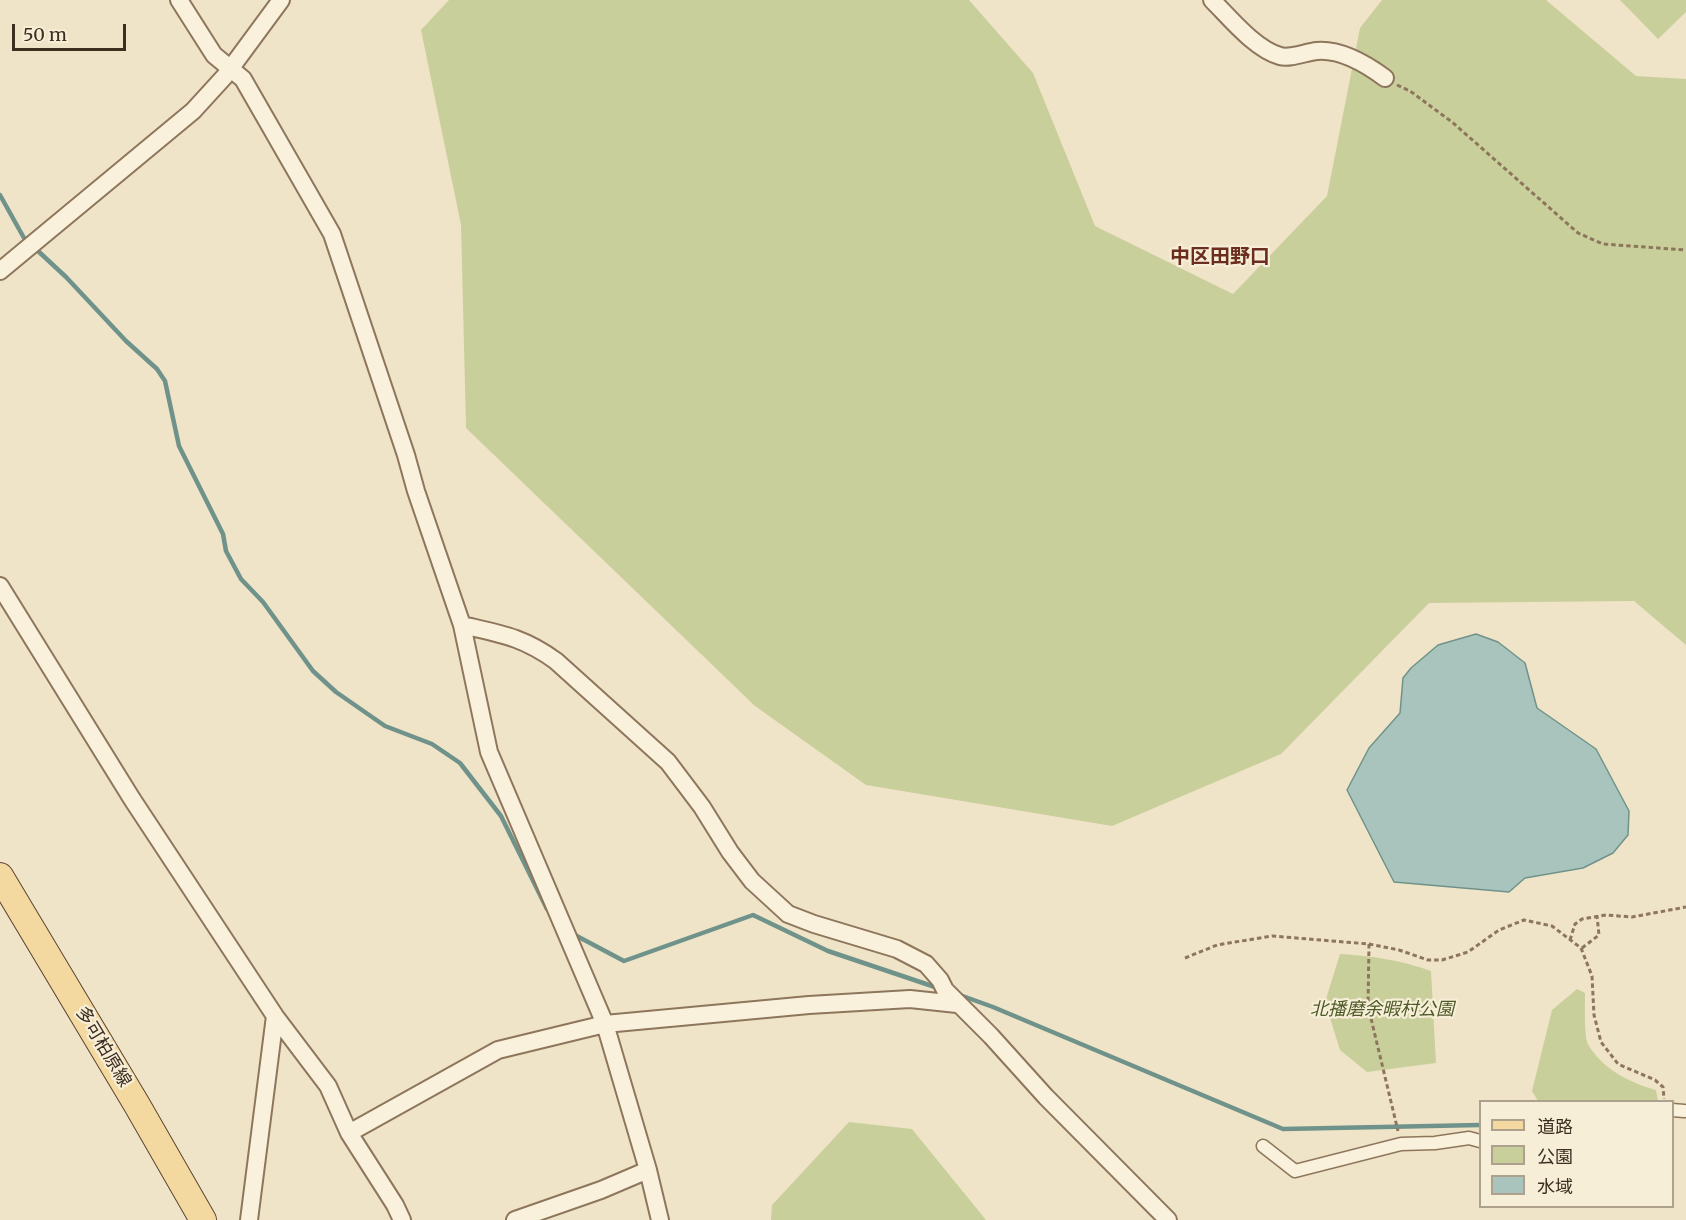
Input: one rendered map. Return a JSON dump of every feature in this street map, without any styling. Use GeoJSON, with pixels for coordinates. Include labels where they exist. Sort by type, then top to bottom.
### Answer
{"type":"FeatureCollection","features":[{"type":"Feature","properties":{"kind":"main road","name":"多可柏原線"},"geometry":{"type":"LineString","coordinates":[[0,876],[203,1220]]}},
{"type":"Feature","properties":{"kind":"street"},"geometry":{"type":"LineString","coordinates":[[179,0],[214,55],[243,79],[332,234],[462,625],[489,752],[605,1024],[648,1170],[660,1220]]}},
{"type":"Feature","properties":{"kind":"street"},"geometry":{"type":"LineString","coordinates":[[0,271],[193,111],[230,68],[281,0]]}},
{"type":"Feature","properties":{"kind":"street"},"geometry":{"type":"LineString","coordinates":[[1212,0],[1261,48],[1282,57],[1320,51],[1343,54],[1370,67],[1385,78]]}},
{"type":"Feature","properties":{"kind":"street"},"geometry":{"type":"LineString","coordinates":[[0,586],[132,800],[275,1016],[328,1086],[349,1133],[395,1205],[402,1220]]}},
{"type":"Feature","properties":{"kind":"street"},"geometry":{"type":"LineString","coordinates":[[462,625],[511,636],[536,647],[564,669],[668,762],[702,807],[730,852],[752,881],[788,914],[897,949],[926,964],[957,1004],[991,1036],[1046,1097],[1168,1220]]}},
{"type":"Feature","properties":{"kind":"street"},"geometry":{"type":"LineString","coordinates":[[349,1133],[498,1050],[605,1024],[808,1005],[910,999],[957,1004]]}},
{"type":"Feature","properties":{"kind":"street"},"geometry":{"type":"LineString","coordinates":[[249,1220],[275,1016]]}},
{"type":"Feature","properties":{"kind":"street"},"geometry":{"type":"LineString","coordinates":[[1263,1146],[1294,1171],[1401,1144],[1435,1143],[1469,1138],[1479,1141]]}},
{"type":"Feature","properties":{"kind":"street"},"geometry":{"type":"LineString","coordinates":[[515,1220],[601,1190],[648,1170]]}},
{"type":"Feature","properties":{"kind":"path"},"geometry":{"type":"LineString","coordinates":[[1385,78],[1410,91],[1452,122],[1578,233],[1603,244],[1686,250]]}},
{"type":"Feature","properties":{"kind":"path"},"geometry":{"type":"LineString","coordinates":[[1570,940],[1575,924],[1582,919],[1606,915],[1632,917],[1686,907]]}},
{"type":"Feature","properties":{"kind":"path"},"geometry":{"type":"LineString","coordinates":[[1581,948],[1599,935],[1597,916]]}},
{"type":"Feature","properties":{"kind":"path"},"geometry":{"type":"LineString","coordinates":[[1185,958],[1217,945],[1272,936],[1369,944],[1399,950],[1428,960],[1442,960],[1468,952],[1499,930],[1524,921],[1552,926],[1581,948],[1592,975],[1594,1015],[1600,1042],[1618,1064],[1655,1080],[1663,1087],[1665,1100]]}},
{"type":"Feature","properties":{"kind":"path"},"geometry":{"type":"LineString","coordinates":[[1369,944],[1368,1006],[1401,1144]]}},
{"type":"Feature","properties":{"kind":"green space"},"geometry":{"type":"Polygon","coordinates":[[[449,0],[969,0],[1033,73],[1095,226],[1233,294],[1327,196],[1360,28],[1382,0],[1546,0],[1636,76],[1686,79],[1686,645],[1634,601],[1429,603],[1281,754],[1112,826],[866,785],[755,706],[466,428],[461,225],[421,30],[449,0]]]}},
{"type":"Feature","properties":{"kind":"green space"},"geometry":{"type":"Polygon","coordinates":[[[1620,0],[1686,0],[1686,12],[1658,39],[1620,0]]]}},
{"type":"Feature","properties":{"kind":"green space","name":"北播磨余暇村公園"},"geometry":{"type":"Polygon","coordinates":[[[1340,954],[1386,959],[1431,971],[1436,1063],[1367,1072],[1340,1050],[1325,1002],[1340,954]]]}},
{"type":"Feature","properties":{"kind":"green space"},"geometry":{"type":"Polygon","coordinates":[[[1577,989],[1585,993],[1586,1034],[1588,1044],[1594,1053],[1617,1073],[1656,1090],[1658,1100],[1537,1100],[1532,1091],[1552,1010],[1577,989]]]}},
{"type":"Feature","properties":{"kind":"green space"},"geometry":{"type":"Polygon","coordinates":[[[849,1122],[912,1129],[986,1220],[771,1220],[772,1205],[849,1122]]]}},
{"type":"Feature","properties":{"kind":"water"},"geometry":{"type":"Polygon","coordinates":[[[1476,634],[1498,642],[1525,663],[1537,708],[1596,749],[1629,811],[1628,835],[1613,853],[1583,868],[1525,878],[1509,892],[1394,882],[1347,790],[1369,748],[1400,713],[1403,678],[1411,668],[1438,645],[1476,634]]]}},
{"type":"Feature","properties":{"kind":"waterway"},"geometry":{"type":"LineString","coordinates":[[0,195],[24,238],[66,277],[126,341],[157,369],[165,381],[179,446],[223,534],[226,551],[241,579],[263,602],[313,671],[336,692],[385,726],[432,744],[460,763],[501,816],[547,909]]}},
{"type":"Feature","properties":{"kind":"waterway"},"geometry":{"type":"LineString","coordinates":[[573,934],[624,961],[753,915],[828,951],[938,988]]}},
{"type":"Feature","properties":{"kind":"waterway"},"geometry":{"type":"LineString","coordinates":[[957,994],[1283,1129],[1479,1125]]}},
{"type":"Feature","properties":{"kind":"district","name":"中区田野口"},"geometry":{"type":"Point","coordinates":[1220,257]}}]}
